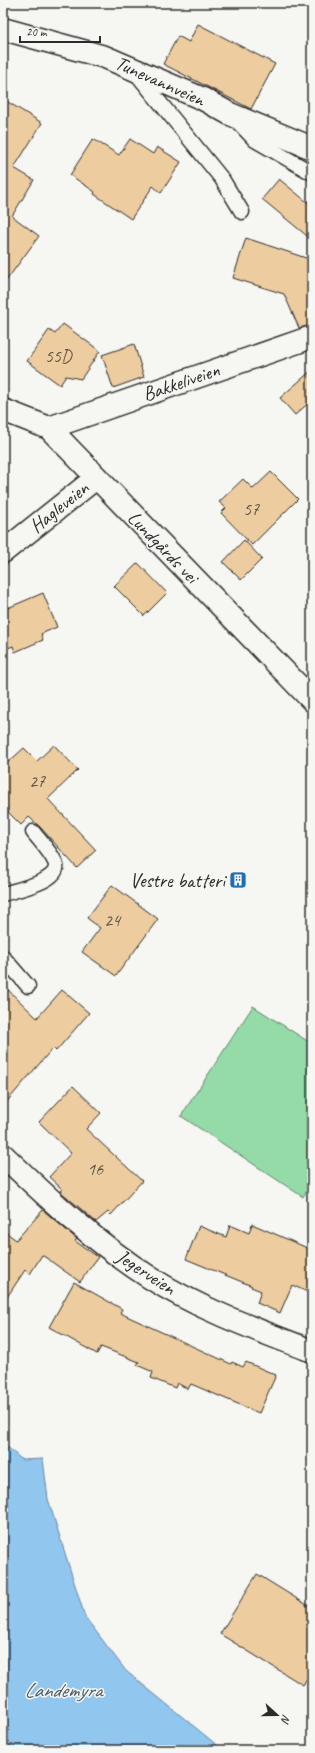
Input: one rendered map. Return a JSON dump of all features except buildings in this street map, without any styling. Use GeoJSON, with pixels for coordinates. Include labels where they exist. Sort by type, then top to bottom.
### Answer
{"type":"FeatureCollection","features":[{"type":"Feature","properties":{"kind":"street","name":"Tunevannveien"},"geometry":{"type":"LineString","coordinates":[[3,29],[98,55],[130,67],[203,99],[230,114],[312,148]]}},
{"type":"Feature","properties":{"kind":"street","name":"Bakkeliveien"},"geometry":{"type":"LineString","coordinates":[[49,428],[312,337]]}},
{"type":"Feature","properties":{"kind":"street","name":"Lundgårds vei"},"geometry":{"type":"LineString","coordinates":[[3,410],[49,428],[312,700]]}},
{"type":"Feature","properties":{"kind":"street","name":"Hagleveien"},"geometry":{"type":"LineString","coordinates":[[3,552],[96,478]]}},
{"type":"Feature","properties":{"kind":"street","name":"Jegerveien"},"geometry":{"type":"LineString","coordinates":[[3,1155],[43,1193],[94,1237],[150,1278],[207,1308],[312,1351]]}},
{"type":"Feature","properties":{"kind":"lane"},"geometry":{"type":"LineString","coordinates":[[130,67],[222,179],[242,212]]}},
{"type":"Feature","properties":{"kind":"lane"},"geometry":{"type":"LineString","coordinates":[[230,114],[255,140],[312,173]]}},
{"type":"Feature","properties":{"kind":"lane"},"geometry":{"type":"LineString","coordinates":[[3,894],[40,883],[53,875],[56,871],[56,863],[33,832]]}},
{"type":"Feature","properties":{"kind":"lane"},"geometry":{"type":"LineString","coordinates":[[3,957],[28,986]]}},
{"type":"Feature","properties":{"kind":"green space"},"geometry":{"type":"Polygon","coordinates":[[[253,1006],[312,1044],[312,1182],[303,1197],[181,1116],[253,1006]]]}},
{"type":"Feature","properties":{"kind":"water","name":"Landemyra"},"geometry":{"type":"Polygon","coordinates":[[[3,1443],[22,1460],[43,1459],[48,1499],[85,1617],[126,1671],[223,1750],[11,1750],[3,1746],[3,1443]]]}},
{"type":"Feature","properties":{"kind":"place","name":"Vestre batteri"},"geometry":{"type":"Point","coordinates":[238,880]}}]}
